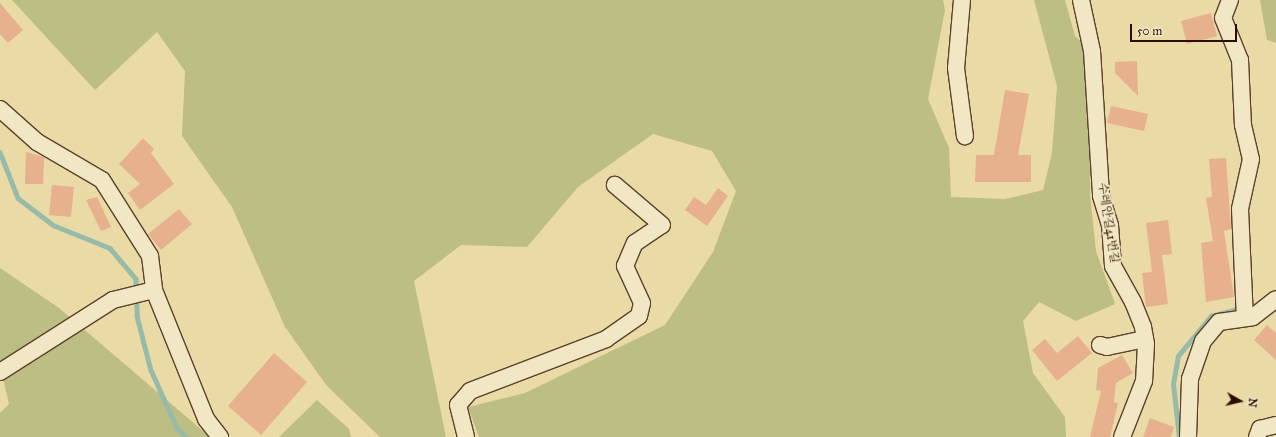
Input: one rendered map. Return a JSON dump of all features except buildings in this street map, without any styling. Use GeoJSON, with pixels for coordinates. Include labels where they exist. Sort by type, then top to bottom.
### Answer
{"type":"FeatureCollection","features":[{"type":"Feature","properties":{"kind":"lane"},"geometry":{"type":"LineString","coordinates":[[962,0],[956,68],[966,136]]}},
{"type":"Feature","properties":{"kind":"lane","name":"수레안길41번길"},"geometry":{"type":"LineString","coordinates":[[1081,0],[1092,51],[1102,196],[1110,225],[1113,266],[1133,302],[1145,340],[1144,381],[1122,437]]}},
{"type":"Feature","properties":{"kind":"lane"},"geometry":{"type":"LineString","coordinates":[[1230,0],[1223,18],[1240,60],[1244,125],[1251,160],[1240,209],[1246,280],[1245,318]]}},
{"type":"Feature","properties":{"kind":"lane"},"geometry":{"type":"LineString","coordinates":[[0,109],[38,142],[102,180],[150,256],[150,291],[206,419],[220,437]]}},
{"type":"Feature","properties":{"kind":"lane"},"geometry":{"type":"LineString","coordinates":[[466,437],[458,405],[470,391],[606,339],[639,316],[642,303],[625,266],[636,243],[662,225],[615,185]]}},
{"type":"Feature","properties":{"kind":"lane"},"geometry":{"type":"LineString","coordinates":[[0,372],[65,328],[113,300],[150,291]]}},
{"type":"Feature","properties":{"kind":"lane"},"geometry":{"type":"LineString","coordinates":[[1188,437],[1190,379],[1203,341],[1219,322],[1253,316],[1276,299]]}},
{"type":"Feature","properties":{"kind":"lane"},"geometry":{"type":"LineString","coordinates":[[1100,344],[1107,347],[1145,340]]}},
{"type":"Feature","properties":{"kind":"lane"},"geometry":{"type":"LineString","coordinates":[[1257,437],[1260,429],[1276,424]]}},
{"type":"Feature","properties":{"kind":"green space"},"geometry":{"type":"Polygon","coordinates":[[[12,0],[943,0],[945,10],[928,99],[949,148],[951,197],[1005,199],[1043,190],[1052,153],[1057,86],[1034,0],[1065,0],[1075,36],[1092,51],[1090,195],[1096,251],[1115,304],[1076,321],[1039,302],[1023,321],[1033,373],[1065,417],[1066,437],[479,437],[468,407],[525,393],[665,325],[713,252],[736,191],[712,151],[653,134],[578,187],[527,247],[461,245],[414,281],[446,437],[380,437],[327,386],[285,327],[232,207],[182,136],[185,71],[157,32],[95,90],[12,0]]]}},
{"type":"Feature","properties":{"kind":"green space"},"geometry":{"type":"Polygon","coordinates":[[[1260,0],[1276,0],[1276,43],[1267,40],[1260,0]]]}},
{"type":"Feature","properties":{"kind":"green space"},"geometry":{"type":"Polygon","coordinates":[[[0,268],[59,308],[210,437],[0,437],[0,413],[9,404],[0,366],[0,268]]]}},
{"type":"Feature","properties":{"kind":"green space"},"geometry":{"type":"Polygon","coordinates":[[[317,400],[349,429],[351,437],[279,437],[317,400]]]}},
{"type":"Feature","properties":{"kind":"waterway"},"geometry":{"type":"LineString","coordinates":[[0,152],[18,198],[53,225],[110,248],[136,279],[137,316],[151,370],[177,428],[186,437]]}},
{"type":"Feature","properties":{"kind":"waterway"},"geometry":{"type":"LineString","coordinates":[[1179,437],[1173,384],[1178,356],[1211,316],[1238,309]]}}]}
